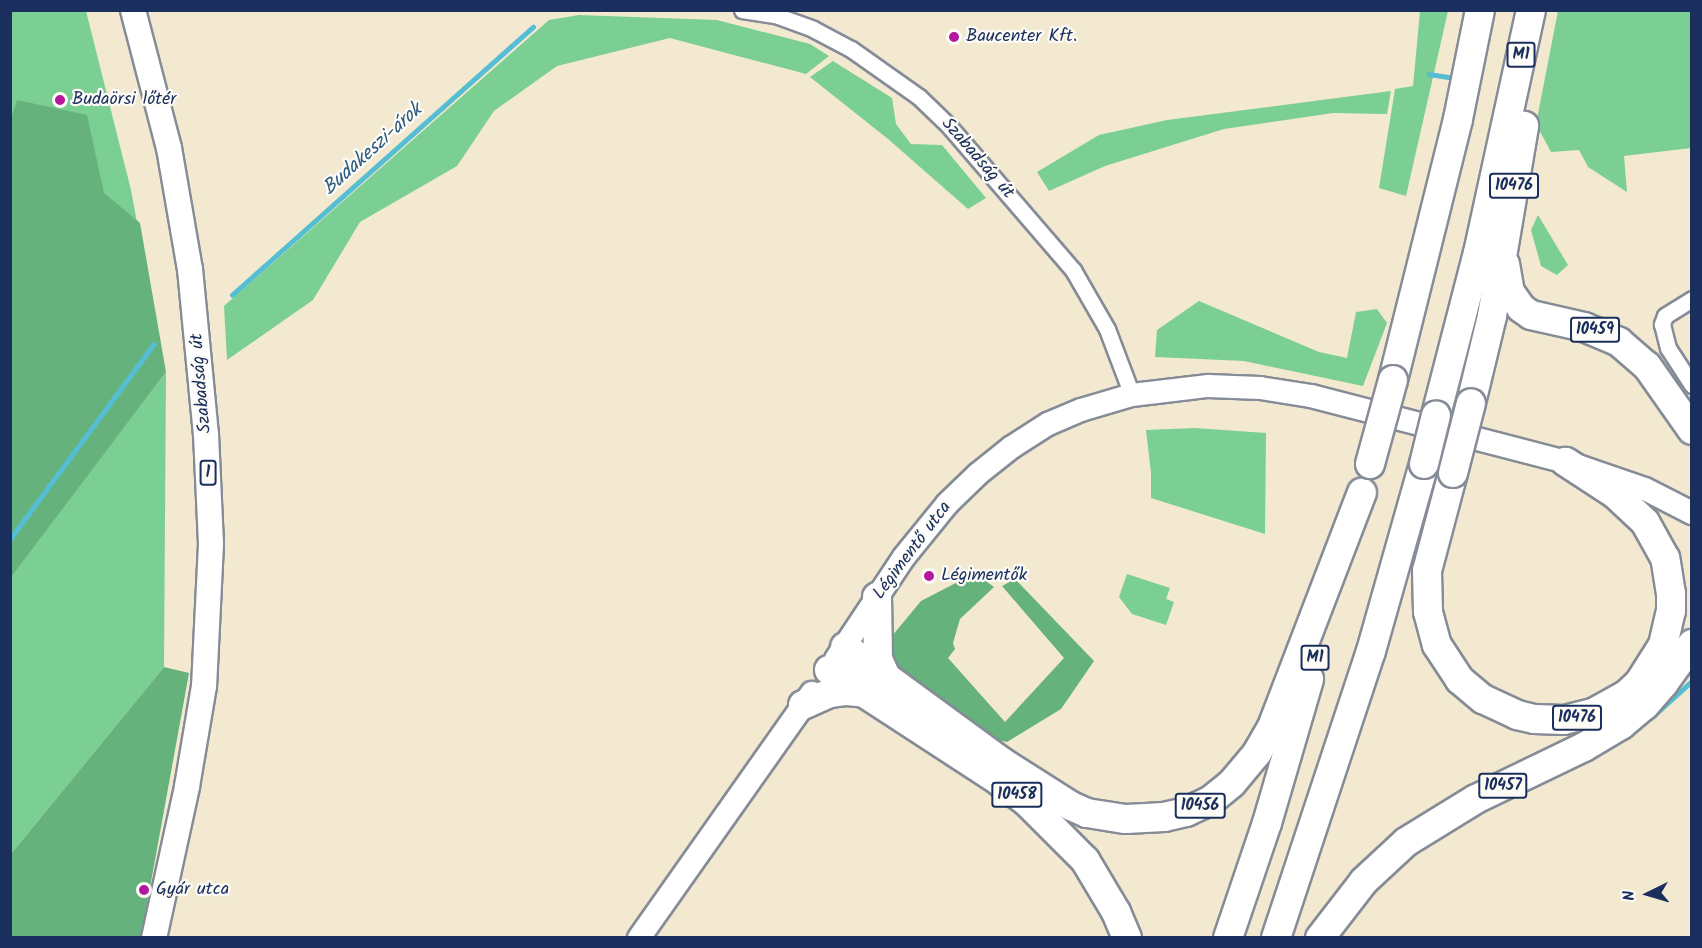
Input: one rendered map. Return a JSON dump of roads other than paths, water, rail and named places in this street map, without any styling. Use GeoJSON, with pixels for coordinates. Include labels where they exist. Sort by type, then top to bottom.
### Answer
{"type":"FeatureCollection","features":[{"type":"Feature","properties":{"kind":"highway","name":"M1"},"geometry":{"type":"LineString","coordinates":[[1228,938],[1267,823],[1393,380],[1461,107],[1480,10]]}},
{"type":"Feature","properties":{"kind":"highway","name":"M1"},"geometry":{"type":"LineString","coordinates":[[1276,938],[1371,651],[1424,464],[1517,112],[1531,10]]}},
{"type":"Feature","properties":{"kind":"highway","name":"10476"},"geometry":{"type":"LineString","coordinates":[[1538,10],[1517,112],[1504,249],[1492,316],[1427,571],[1428,612],[1437,645],[1460,680],[1483,699],[1517,715],[1534,719],[1564,720],[1595,712],[1626,695],[1644,677],[1663,645],[1671,611],[1671,594],[1665,558],[1644,522],[1615,494],[1566,462]]}},
{"type":"Feature","properties":{"kind":"highway","name":"10459"},"geometry":{"type":"LineString","coordinates":[[1504,249],[1506,282],[1521,308],[1531,315],[1584,327],[1619,342],[1647,366],[1692,430]]}},
{"type":"Feature","properties":{"kind":"highway","name":"10456"},"geometry":{"type":"LineString","coordinates":[[845,647],[875,684],[1071,806],[1096,815],[1126,819],[1164,817],[1197,807],[1221,792],[1244,770],[1272,727],[1362,493]]}},
{"type":"Feature","properties":{"kind":"highway"},"geometry":{"type":"LineString","coordinates":[[803,705],[830,693],[875,684],[878,659],[877,597]]}},
{"type":"Feature","properties":{"kind":"highway","name":"10457"},"geometry":{"type":"LineString","coordinates":[[1320,938],[1364,881],[1407,842],[1476,799],[1584,747],[1621,725],[1645,705],[1665,683],[1692,644]]}},
{"type":"Feature","properties":{"kind":"highway","name":"10458"},"geometry":{"type":"LineString","coordinates":[[829,670],[875,684],[999,781],[1059,832],[1085,860],[1110,901],[1127,938]]}},
{"type":"Feature","properties":{"kind":"main road","name":"Szabadság út"},"geometry":{"type":"LineString","coordinates":[[133,10],[169,148],[190,269],[206,434],[211,544],[204,686],[187,787],[153,938]]}},
{"type":"Feature","properties":{"kind":"main road","name":"Légimentő utca"},"geometry":{"type":"LineString","coordinates":[[639,938],[845,647],[904,557],[946,504],[1012,447],[1048,424],[1081,410],[1132,394],[1208,386],[1260,388],[1329,400],[1566,462],[1645,489],[1692,513]]}},
{"type":"Feature","properties":{"kind":"street","name":"Szabadság út"},"geometry":{"type":"LineString","coordinates":[[742,10],[781,13],[851,49],[919,97],[949,126],[1073,270],[1107,329],[1132,394]]}},
{"type":"Feature","properties":{"kind":"street"},"geometry":{"type":"LineString","coordinates":[[1692,299],[1665,316],[1662,324],[1668,348],[1692,385]]}},
{"type":"Feature","properties":{"kind":"waterway","name":"Budakeszi-árok"},"geometry":{"type":"LineString","coordinates":[[232,295],[533,27]]}},
{"type":"Feature","properties":{"kind":"waterway"},"geometry":{"type":"LineString","coordinates":[[1429,74],[1448,77]]}},
{"type":"Feature","properties":{"kind":"waterway","name":"Budakeszi-árok"},"geometry":{"type":"LineString","coordinates":[[10,539],[154,344]]}},
{"type":"Feature","properties":{"kind":"waterway"},"geometry":{"type":"LineString","coordinates":[[1651,718],[1692,681]]}},
{"type":"Feature","properties":{"kind":"place","name":"Baucenter Kft."},"geometry":{"type":"Point","coordinates":[954,37]}},
{"type":"Feature","properties":{"kind":"place","name":"Budaörsi lőtér"},"geometry":{"type":"Point","coordinates":[60,100]}},
{"type":"Feature","properties":{"kind":"place","name":"Légimentők"},"geometry":{"type":"Point","coordinates":[929,576]}},
{"type":"Feature","properties":{"kind":"place","name":"Gyár utca"},"geometry":{"type":"Point","coordinates":[144,890]}}]}
